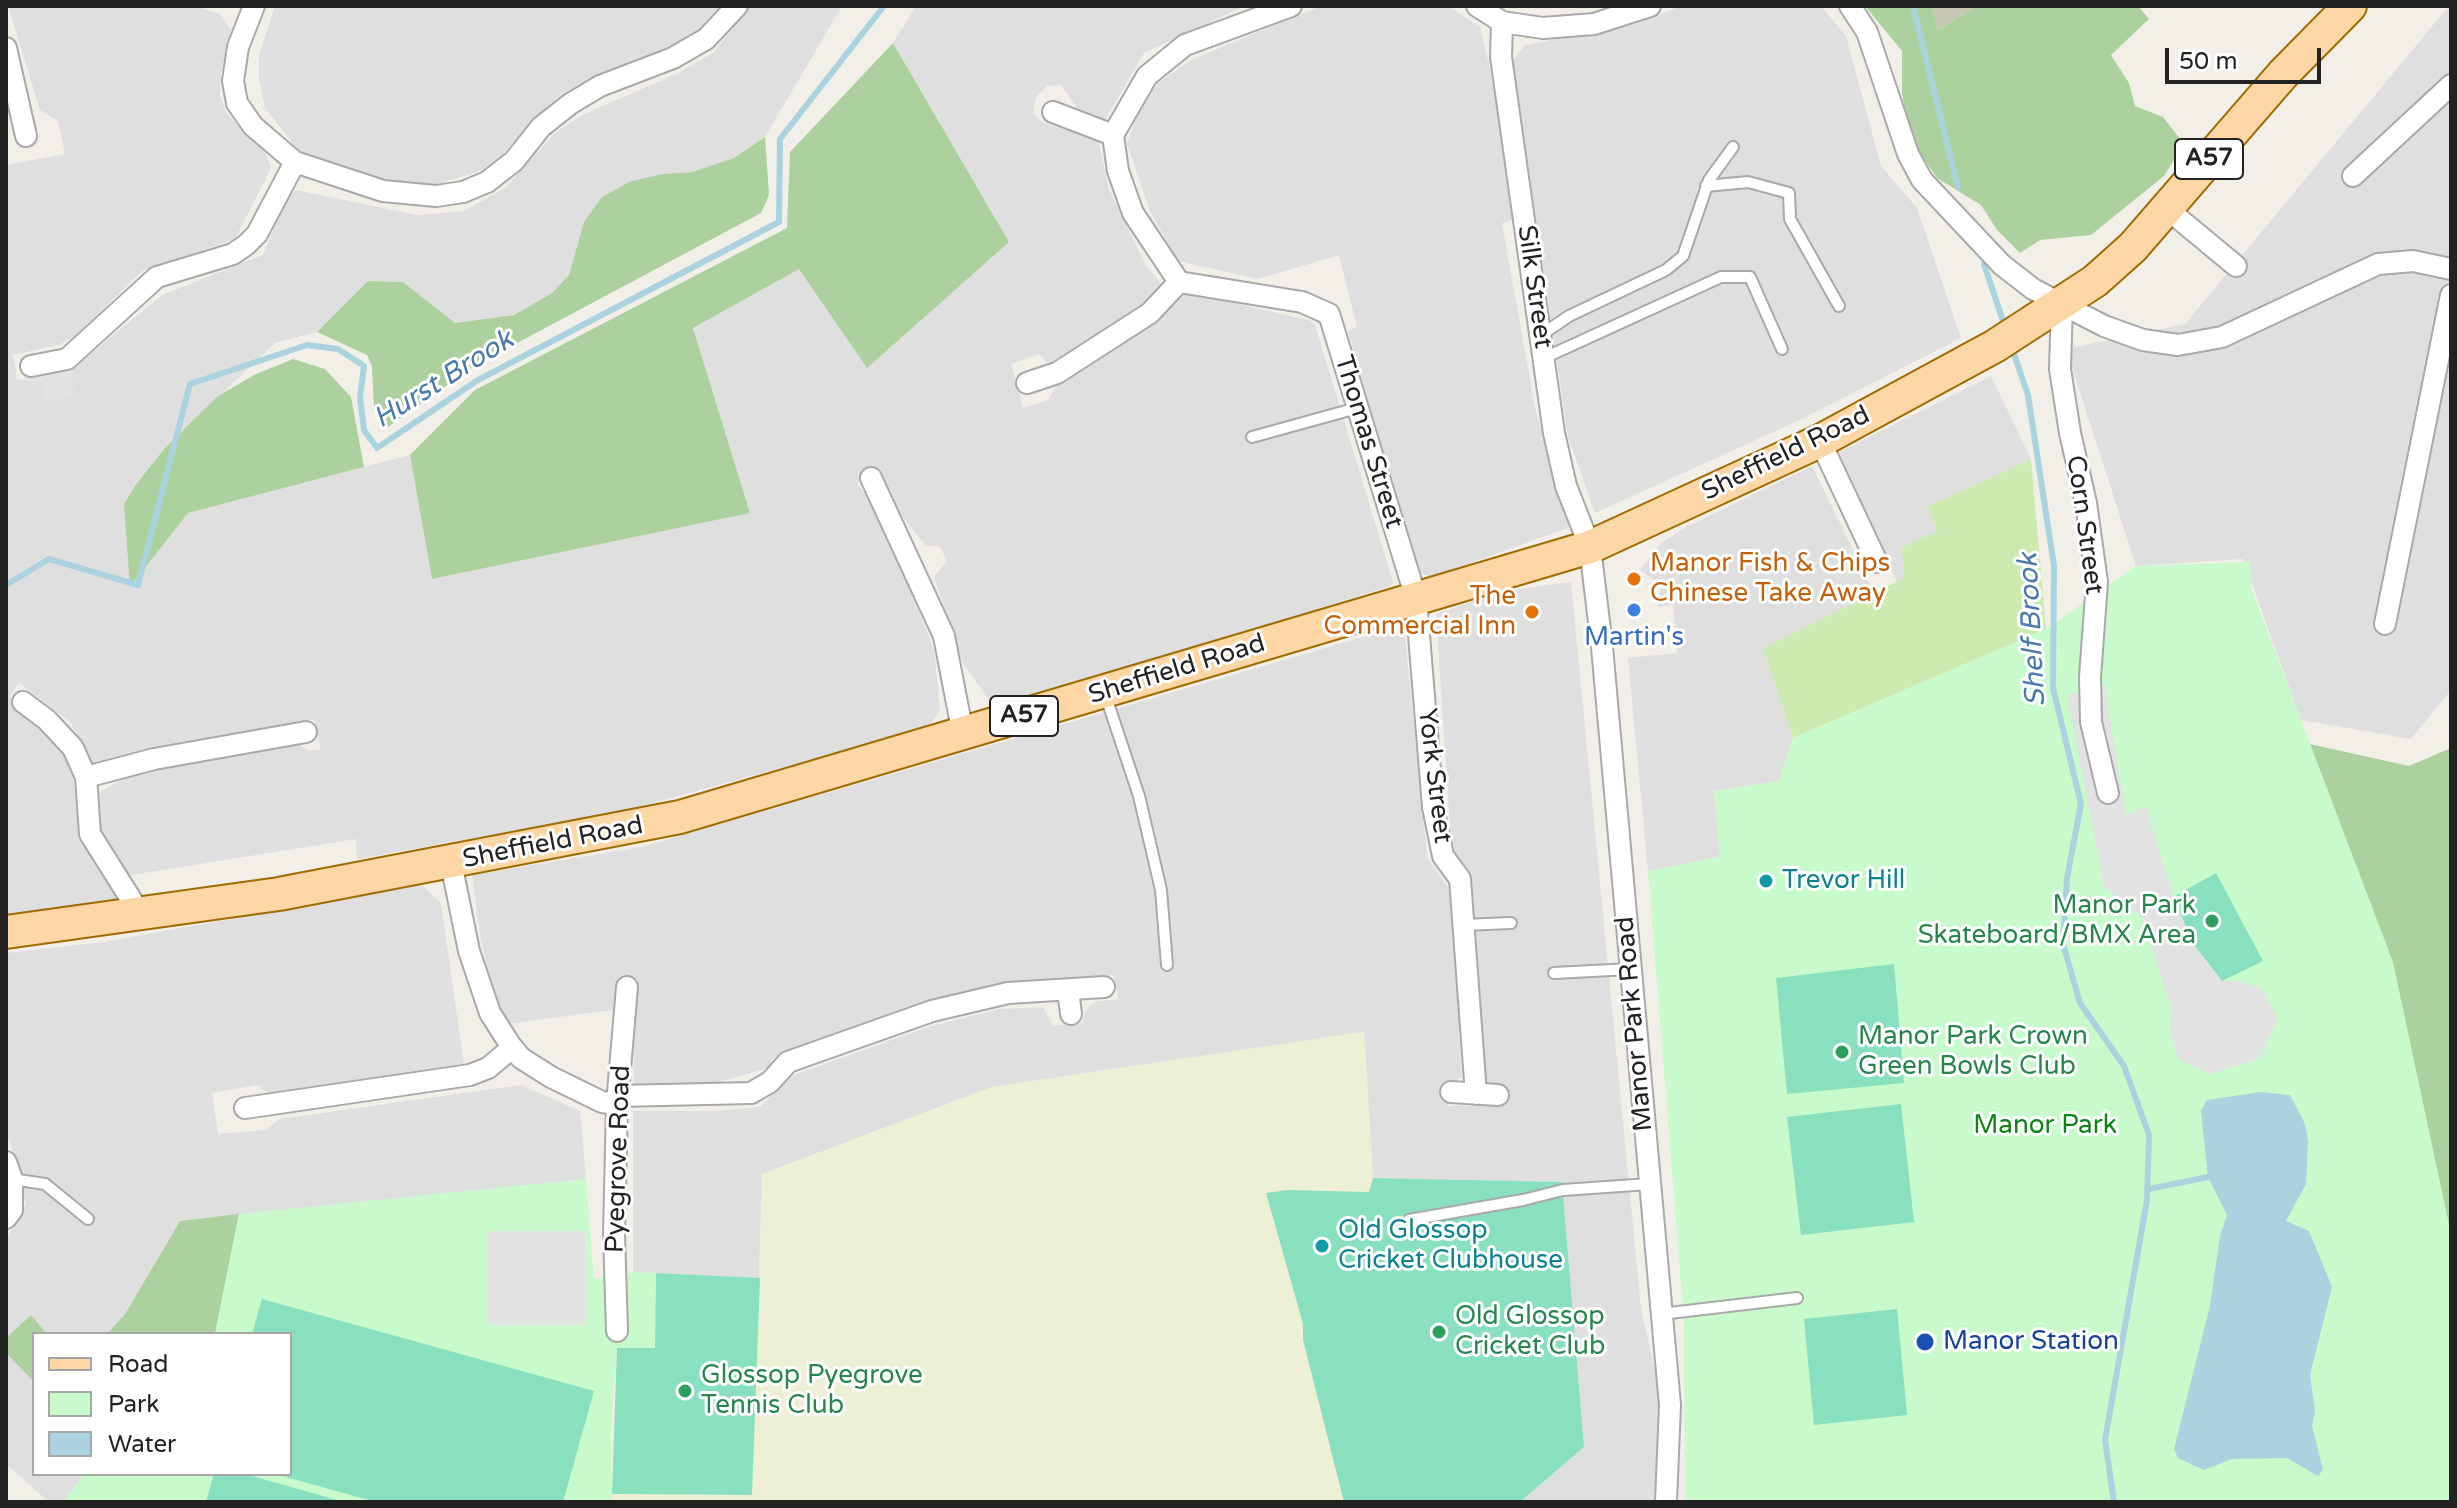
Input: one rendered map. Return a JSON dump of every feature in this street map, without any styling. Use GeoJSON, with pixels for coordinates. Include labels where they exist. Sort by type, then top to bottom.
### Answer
{"type":"FeatureCollection","features":[{"type":"Feature","properties":{"kind":"main road","name":"A57"},"geometry":{"type":"LineString","coordinates":[[2062,304],[2095,281],[2133,247],[2283,74],[2350,6]]}},
{"type":"Feature","properties":{"kind":"main road","name":"Sheffield Road"},"geometry":{"type":"LineString","coordinates":[[6,932],[138,916],[451,863],[680,817],[1590,547],[1820,441],[2007,339],[2062,304]]}},
{"type":"Feature","properties":{"kind":"street"},"geometry":{"type":"LineString","coordinates":[[247,9],[233,81],[237,103],[253,126],[295,162],[383,191],[436,196],[463,192],[487,182],[514,161],[541,127],[570,104],[600,86],[706,39],[737,6]]}},
{"type":"Feature","properties":{"kind":"street"},"geometry":{"type":"LineString","coordinates":[[1027,383],[1057,373],[1150,313],[1179,282],[1133,213],[1118,171],[1113,135],[1147,76],[1185,45],[1291,6]]}},
{"type":"Feature","properties":{"kind":"street"},"geometry":{"type":"LineString","coordinates":[[1477,6],[1502,22],[1543,28],[1594,24],[1650,6]]}},
{"type":"Feature","properties":{"kind":"street"},"geometry":{"type":"LineString","coordinates":[[1850,6],[1867,32],[1908,154],[1922,180],[2002,265],[2033,289],[2104,326],[2143,340],[2178,345],[2222,337],[2378,264],[2413,261],[2451,269]]}},
{"type":"Feature","properties":{"kind":"street","name":"Silk Street"},"geometry":{"type":"LineString","coordinates":[[1502,22],[1501,57],[1554,433],[1566,486],[1590,547]]}},
{"type":"Feature","properties":{"kind":"street"},"geometry":{"type":"LineString","coordinates":[[6,48],[26,136]]}},
{"type":"Feature","properties":{"kind":"street"},"geometry":{"type":"LineString","coordinates":[[2353,176],[2451,85]]}},
{"type":"Feature","properties":{"kind":"street"},"geometry":{"type":"LineString","coordinates":[[1053,112],[1113,135]]}},
{"type":"Feature","properties":{"kind":"street"},"geometry":{"type":"LineString","coordinates":[[31,366],[67,359],[157,277],[233,254],[246,245],[257,234],[295,162]]}},
{"type":"Feature","properties":{"kind":"street"},"geometry":{"type":"LineString","coordinates":[[2166,208],[2236,266]]}},
{"type":"Feature","properties":{"kind":"street","name":"Thomas Street"},"geometry":{"type":"LineString","coordinates":[[1179,282],[1302,302],[1329,314],[1416,598]]}},
{"type":"Feature","properties":{"kind":"street"},"geometry":{"type":"LineString","coordinates":[[2385,624],[2451,295]]}},
{"type":"Feature","properties":{"kind":"street","name":"Corn Street"},"geometry":{"type":"LineString","coordinates":[[2062,304],[2060,369],[2086,503],[2097,582],[2090,677],[2091,722],[2108,793]]}},
{"type":"Feature","properties":{"kind":"street"},"geometry":{"type":"LineString","coordinates":[[1820,441],[1877,562]]}},
{"type":"Feature","properties":{"kind":"street"},"geometry":{"type":"LineString","coordinates":[[871,478],[944,636],[963,734]]}},
{"type":"Feature","properties":{"kind":"street","name":"Manor Park Road"},"geometry":{"type":"LineString","coordinates":[[1590,547],[1670,1405],[1666,1502]]}},
{"type":"Feature","properties":{"kind":"street","name":"York Street"},"geometry":{"type":"LineString","coordinates":[[1416,598],[1433,807],[1443,856],[1460,879],[1476,1094]]}},
{"type":"Feature","properties":{"kind":"street"},"geometry":{"type":"LineString","coordinates":[[23,702],[59,732],[78,756],[86,777],[90,834],[134,904],[138,916]]}},
{"type":"Feature","properties":{"kind":"street"},"geometry":{"type":"LineString","coordinates":[[86,777],[154,759],[306,732]]}},
{"type":"Feature","properties":{"kind":"street"},"geometry":{"type":"LineString","coordinates":[[451,863],[469,951],[490,1013],[512,1048],[551,1077],[602,1102],[751,1093],[770,1082],[788,1062],[861,1038],[897,1022],[1008,993],[1104,987]]}},
{"type":"Feature","properties":{"kind":"street","name":"Pyegrove Road"},"geometry":{"type":"LineString","coordinates":[[617,1331],[614,1234],[618,1100],[627,987]]}},
{"type":"Feature","properties":{"kind":"street"},"geometry":{"type":"LineString","coordinates":[[1068,990],[1071,1014]]}},
{"type":"Feature","properties":{"kind":"street"},"geometry":{"type":"LineString","coordinates":[[245,1108],[470,1075],[488,1068],[512,1048]]}},
{"type":"Feature","properties":{"kind":"street"},"geometry":{"type":"LineString","coordinates":[[1451,1092],[1498,1095]]}},
{"type":"Feature","properties":{"kind":"street"},"geometry":{"type":"LineString","coordinates":[[6,1218],[12,1210],[9,1171]]}},
{"type":"Feature","properties":{"kind":"lane"},"geometry":{"type":"LineString","coordinates":[[1541,335],[1569,316],[1666,270],[1683,256],[1706,186],[1733,147]]}},
{"type":"Feature","properties":{"kind":"lane"},"geometry":{"type":"LineString","coordinates":[[1706,186],[1748,182],[1789,193],[1790,219],[1839,306]]}},
{"type":"Feature","properties":{"kind":"lane"},"geometry":{"type":"LineString","coordinates":[[1544,358],[1721,277],[1750,277],[1782,349]]}},
{"type":"Feature","properties":{"kind":"lane"},"geometry":{"type":"LineString","coordinates":[[1252,437],[1357,408]]}},
{"type":"Feature","properties":{"kind":"lane"},"geometry":{"type":"LineString","coordinates":[[1105,692],[1161,890],[1167,965]]}},
{"type":"Feature","properties":{"kind":"lane"},"geometry":{"type":"LineString","coordinates":[[1463,925],[1511,923]]}},
{"type":"Feature","properties":{"kind":"lane"},"geometry":{"type":"LineString","coordinates":[[1554,973],[1630,969]]}},
{"type":"Feature","properties":{"kind":"lane"},"geometry":{"type":"LineString","coordinates":[[9,1171],[45,1184],[88,1219]]}},
{"type":"Feature","properties":{"kind":"lane"},"geometry":{"type":"LineString","coordinates":[[1409,1220],[1563,1190],[1649,1184]]}},
{"type":"Feature","properties":{"kind":"lane"},"geometry":{"type":"LineString","coordinates":[[1661,1314],[1797,1298]]}},
{"type":"Feature","properties":{"kind":"shaded area"},"geometry":{"type":"Polygon","coordinates":[[[8,6],[196,6],[220,14],[231,30],[221,71],[220,95],[227,114],[265,151],[271,168],[235,239],[142,271],[78,334],[59,345],[13,355],[17,379],[42,382],[47,400],[74,396],[71,370],[162,295],[263,255],[286,199],[296,190],[417,215],[464,211],[505,188],[556,132],[582,115],[676,74],[713,53],[750,6],[842,6],[765,137],[734,158],[692,172],[662,174],[584,222],[569,275],[552,293],[514,315],[455,323],[403,282],[368,281],[317,332],[275,343],[165,448],[137,483],[131,586],[188,513],[410,455],[432,579],[750,513],[693,328],[800,268],[1009,242],[893,43],[916,6],[1245,6],[1144,53],[1105,120],[1081,114],[1061,85],[1047,86],[1036,97],[1033,113],[1043,123],[1098,139],[1109,189],[1145,264],[1162,285],[1148,300],[1050,366],[1039,354],[1011,364],[1023,408],[1048,400],[1057,384],[1188,293],[1309,320],[1315,325],[1393,582],[1390,586],[996,710],[963,663],[934,577],[947,561],[940,547],[925,545],[869,474],[857,484],[880,511],[934,650],[940,711],[928,727],[628,810],[357,859],[356,839],[125,876],[102,836],[97,793],[136,773],[297,743],[309,751],[321,749],[314,719],[151,747],[92,763],[70,722],[19,683],[9,696],[49,731],[71,759],[81,838],[111,882],[117,901],[6,916],[6,165],[65,154],[58,121],[40,110],[8,6]]]}},
{"type":"Feature","properties":{"kind":"shaded area"},"geometry":{"type":"Polygon","coordinates":[[[275,6],[720,6],[697,30],[664,50],[561,94],[535,117],[503,154],[480,171],[434,185],[383,180],[343,170],[298,150],[265,108],[259,78],[259,55],[275,6]]]}},
{"type":"Feature","properties":{"kind":"shaded area"},"geometry":{"type":"Polygon","coordinates":[[[1321,6],[1448,6],[1480,27],[1489,65],[1518,219],[1502,223],[1535,408],[1571,527],[1431,577],[1420,573],[1384,459],[1348,331],[1357,327],[1339,255],[1258,279],[1178,261],[1150,211],[1127,144],[1138,113],[1158,83],[1193,59],[1321,6]]]}},
{"type":"Feature","properties":{"kind":"shaded area"},"geometry":{"type":"Polygon","coordinates":[[[1681,6],[1821,6],[1846,36],[1881,166],[1917,208],[1961,338],[1802,419],[1595,513],[1568,437],[1513,60],[1525,45],[1633,25],[1681,6]]]}},
{"type":"Feature","properties":{"kind":"shaded area"},"geometry":{"type":"Polygon","coordinates":[[[1932,6],[1976,6],[1938,30],[1932,6]]]}},
{"type":"Feature","properties":{"kind":"shaded area"},"geometry":{"type":"Polygon","coordinates":[[[2449,6],[2451,690],[2411,739],[2301,720],[2243,559],[2136,566],[2066,349],[2185,324],[2449,6]]]}},
{"type":"Feature","properties":{"kind":"shaded area"},"geometry":{"type":"Polygon","coordinates":[[[58,350],[71,370],[75,396],[47,401],[42,382],[25,379],[21,359],[58,350]]]}},
{"type":"Feature","properties":{"kind":"shaded area"},"geometry":{"type":"Polygon","coordinates":[[[1991,376],[2031,459],[1927,507],[1937,531],[1905,578],[1897,582],[1837,453],[1991,376]]]}},
{"type":"Feature","properties":{"kind":"shaded area"},"geometry":{"type":"Polygon","coordinates":[[[1812,466],[1874,593],[1763,648],[1793,738],[1779,781],[1714,791],[1720,857],[1648,871],[1628,658],[1677,653],[1673,605],[1657,607],[1662,585],[1640,570],[1661,543],[1686,527],[1812,466]]]}},
{"type":"Feature","properties":{"kind":"shaded area"},"geometry":{"type":"Polygon","coordinates":[[[1571,582],[1641,1309],[1666,1416],[1660,1502],[1520,1502],[1584,1447],[1562,1182],[1373,1178],[1364,1032],[992,1087],[763,1174],[760,1278],[633,1272],[633,1111],[717,1111],[760,1107],[791,1076],[928,1027],[1000,1009],[1043,1007],[1053,1026],[1083,1023],[1085,1011],[1094,1002],[1118,999],[1114,975],[991,985],[885,1017],[827,1042],[793,1048],[773,1059],[768,1068],[719,1082],[718,1087],[634,1090],[633,1001],[614,1002],[613,1010],[506,1024],[481,941],[472,875],[642,847],[1404,625],[1427,857],[1448,887],[1452,913],[1462,1077],[1446,1085],[1448,1106],[1500,1105],[1498,1089],[1486,1083],[1470,904],[1451,844],[1436,614],[1504,591],[1571,582]]]}},
{"type":"Feature","properties":{"kind":"shaded area"},"geometry":{"type":"Polygon","coordinates":[[[2104,684],[2126,815],[2146,806],[2173,897],[2194,945],[2222,981],[2238,981],[2261,988],[2278,1018],[2260,1058],[2211,1074],[2179,1060],[2170,1033],[2171,1009],[2143,919],[2104,886],[2067,695],[2104,684]]]}},
{"type":"Feature","properties":{"kind":"shaded area"},"geometry":{"type":"Polygon","coordinates":[[[422,885],[441,903],[464,1065],[271,1095],[257,1085],[212,1093],[218,1134],[265,1130],[280,1119],[521,1085],[580,1111],[586,1179],[180,1221],[125,1314],[109,1332],[45,1332],[31,1315],[6,1338],[6,1241],[26,1204],[10,1140],[6,1136],[6,953],[103,942],[422,885]]]}},
{"type":"Feature","properties":{"kind":"shaded area"},"geometry":{"type":"Polygon","coordinates":[[[1364,1032],[1373,1178],[1369,1192],[1288,1190],[1266,1194],[1303,1324],[1303,1341],[1344,1502],[612,1502],[612,1494],[752,1495],[762,1174],[992,1087],[1364,1032]]]}},
{"type":"Feature","properties":{"kind":"shaded area"},"geometry":{"type":"Polygon","coordinates":[[[488,1231],[585,1231],[585,1325],[488,1325],[488,1231]]]}},
{"type":"Feature","properties":{"kind":"shaded area"},"geometry":{"type":"Polygon","coordinates":[[[6,1353],[32,1380],[32,1476],[83,1476],[63,1502],[49,1502],[6,1464],[6,1353]]]}},
{"type":"Feature","properties":{"kind":"green space"},"geometry":{"type":"Polygon","coordinates":[[[1865,6],[1932,6],[1938,30],[1976,6],[2138,6],[2149,19],[2111,55],[2129,83],[2135,106],[2163,117],[2184,144],[2164,176],[2091,235],[2040,240],[2020,253],[1997,230],[1981,205],[1937,178],[1909,137],[1902,93],[1902,51],[1865,6]]]}},
{"type":"Feature","properties":{"kind":"green space"},"geometry":{"type":"Polygon","coordinates":[[[893,43],[1009,242],[867,368],[799,269],[693,328],[750,513],[432,579],[410,455],[475,390],[787,228],[790,152],[893,43]]]}},
{"type":"Feature","properties":{"kind":"green space"},"geometry":{"type":"Polygon","coordinates":[[[765,137],[769,195],[761,213],[474,366],[388,427],[381,423],[374,408],[372,366],[367,355],[317,332],[368,281],[403,282],[455,323],[514,315],[552,293],[569,275],[584,222],[602,197],[629,182],[662,174],[692,172],[734,158],[765,137]]]}},
{"type":"Feature","properties":{"kind":"green space"},"geometry":{"type":"Polygon","coordinates":[[[293,359],[325,369],[351,397],[364,467],[188,513],[130,587],[124,504],[137,483],[165,448],[218,396],[254,375],[293,359]]]}},
{"type":"Feature","properties":{"kind":"green space"},"geometry":{"type":"Polygon","coordinates":[[[2031,459],[2046,629],[1793,738],[1763,648],[1904,578],[1902,548],[1937,531],[1927,507],[2031,459]]]}},
{"type":"Feature","properties":{"kind":"green space","name":"Manor Park"},"geometry":{"type":"Polygon","coordinates":[[[2250,562],[2252,591],[2393,962],[2451,1234],[2451,1502],[1685,1502],[1684,1322],[1648,871],[1720,857],[1714,791],[1779,781],[1793,738],[2046,629],[2136,566],[2250,562]]]}},
{"type":"Feature","properties":{"kind":"green space"},"geometry":{"type":"Polygon","coordinates":[[[2269,735],[2409,766],[2451,748],[2451,1502],[2269,735]]]}},
{"type":"Feature","properties":{"kind":"green space","name":"Manor Park Skateboard/BMX Area"},"geometry":{"type":"Polygon","coordinates":[[[2216,873],[2263,961],[2222,981],[2194,945],[2173,897],[2216,873]]]}},
{"type":"Feature","properties":{"kind":"green space","name":"Manor Park Crown Green Bowls Club"},"geometry":{"type":"Polygon","coordinates":[[[1894,964],[1904,1083],[1787,1094],[1776,978],[1894,964]]]}},
{"type":"Feature","properties":{"kind":"green space","name":"Manor Park Crown Green Bowls Club"},"geometry":{"type":"Polygon","coordinates":[[[1901,1104],[1914,1222],[1801,1235],[1787,1117],[1901,1104]]]}},
{"type":"Feature","properties":{"kind":"green space","name":"Old Glossop Cricket Club"},"geometry":{"type":"Polygon","coordinates":[[[1373,1178],[1562,1182],[1584,1447],[1520,1502],[1344,1502],[1303,1340],[1303,1324],[1266,1193],[1288,1190],[1369,1192],[1373,1178]]]}},
{"type":"Feature","properties":{"kind":"green space"},"geometry":{"type":"Polygon","coordinates":[[[586,1179],[594,1279],[633,1272],[656,1273],[655,1349],[617,1348],[611,1433],[612,1502],[63,1502],[83,1476],[292,1476],[292,1332],[215,1332],[239,1214],[586,1179]]]}},
{"type":"Feature","properties":{"kind":"green space"},"geometry":{"type":"Polygon","coordinates":[[[239,1214],[215,1332],[109,1332],[125,1314],[180,1221],[239,1214]]]}},
{"type":"Feature","properties":{"kind":"green space","name":"Glossop Pyegrove Tennis Club"},"geometry":{"type":"Polygon","coordinates":[[[656,1273],[760,1278],[752,1495],[612,1494],[617,1348],[655,1348],[656,1273]]]}},
{"type":"Feature","properties":{"kind":"green space"},"geometry":{"type":"Polygon","coordinates":[[[262,1299],[594,1391],[563,1502],[376,1502],[282,1476],[292,1476],[292,1332],[253,1332],[262,1299]]]}},
{"type":"Feature","properties":{"kind":"green space"},"geometry":{"type":"Polygon","coordinates":[[[1897,1309],[1907,1415],[1814,1425],[1804,1319],[1897,1309]]]}},
{"type":"Feature","properties":{"kind":"green space"},"geometry":{"type":"Polygon","coordinates":[[[31,1315],[45,1332],[32,1332],[32,1380],[6,1353],[6,1338],[31,1315]]]}},
{"type":"Feature","properties":{"kind":"green space"},"geometry":{"type":"Polygon","coordinates":[[[213,1476],[252,1476],[344,1502],[206,1502],[213,1476]]]}},
{"type":"Feature","properties":{"kind":"water"},"geometry":{"type":"Polygon","coordinates":[[[2260,1092],[2290,1095],[2305,1124],[2308,1141],[2306,1184],[2286,1221],[2309,1231],[2332,1287],[2310,1375],[2315,1411],[2312,1426],[2323,1470],[2318,1476],[2287,1458],[2232,1459],[2204,1470],[2178,1458],[2174,1449],[2210,1306],[2220,1236],[2227,1215],[2208,1177],[2201,1111],[2207,1100],[2260,1092]]]}},
{"type":"Feature","properties":{"kind":"waterway","name":"Hurst Brook"},"geometry":{"type":"LineString","coordinates":[[6,585],[49,559],[138,585],[190,384],[307,345],[338,349],[364,366],[360,397],[364,430],[377,448],[478,380],[779,222],[780,139],[884,6]]}},
{"type":"Feature","properties":{"kind":"waterway","name":"Shelf Brook"},"geometry":{"type":"LineString","coordinates":[[1913,6],[1958,187]]}},
{"type":"Feature","properties":{"kind":"waterway","name":"Shelf Brook"},"geometry":{"type":"LineString","coordinates":[[1984,264],[2006,330]]}},
{"type":"Feature","properties":{"kind":"waterway","name":"Shelf Brook"},"geometry":{"type":"LineString","coordinates":[[2012,348],[2028,395],[2054,566],[2053,688],[2081,804],[2067,878],[2063,944],[2080,1003],[2124,1066],[2149,1135],[2147,1200],[2105,1440],[2114,1502]]}},
{"type":"Feature","properties":{"kind":"waterway"},"geometry":{"type":"LineString","coordinates":[[2149,1189],[2208,1177]]}},
{"type":"Feature","properties":{"kind":"place","name":"Manor Fish & Chips Chinese Take Away"},"geometry":{"type":"Point","coordinates":[1634,579]}},
{"type":"Feature","properties":{"kind":"place","name":"Martin's"},"geometry":{"type":"Point","coordinates":[1634,610]}},
{"type":"Feature","properties":{"kind":"place","name":"The Commercial Inn"},"geometry":{"type":"Point","coordinates":[1532,612]}},
{"type":"Feature","properties":{"kind":"place","name":"Trevor Hill"},"geometry":{"type":"Point","coordinates":[1766,881]}},
{"type":"Feature","properties":{"kind":"place","name":"Manor Park Skateboard/BMX Area"},"geometry":{"type":"Point","coordinates":[2212,921]}},
{"type":"Feature","properties":{"kind":"place","name":"Manor Park Crown Green Bowls Club"},"geometry":{"type":"Point","coordinates":[1842,1052]}},
{"type":"Feature","properties":{"kind":"place","name":"Old Glossop Cricket Clubhouse"},"geometry":{"type":"Point","coordinates":[1322,1246]}},
{"type":"Feature","properties":{"kind":"place","name":"Old Glossop Cricket Club"},"geometry":{"type":"Point","coordinates":[1439,1332]}},
{"type":"Feature","properties":{"kind":"place","name":"Manor Station"},"geometry":{"type":"Point","coordinates":[1925,1342]}},
{"type":"Feature","properties":{"kind":"place","name":"Glossop Pyegrove Tennis Club"},"geometry":{"type":"Point","coordinates":[685,1391]}}]}
